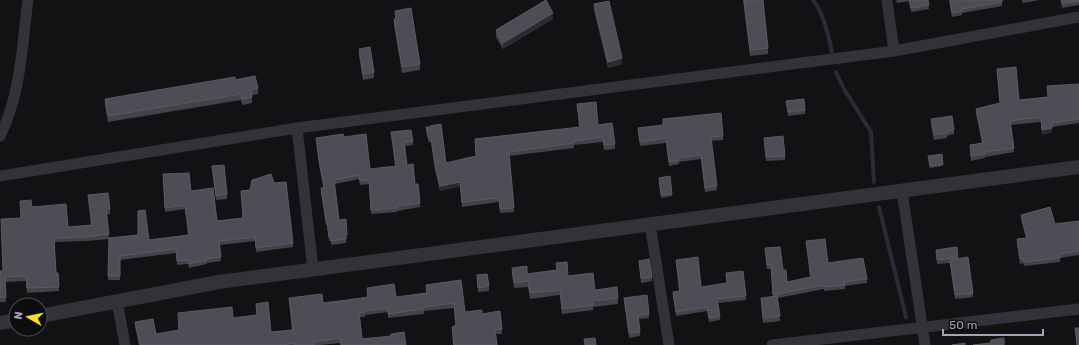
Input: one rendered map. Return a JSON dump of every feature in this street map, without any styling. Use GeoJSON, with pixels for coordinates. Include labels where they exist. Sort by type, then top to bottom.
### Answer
{"type":"FeatureCollection","features":[{"type":"Feature","properties":{"kind":"street"},"geometry":{"type":"LineString","coordinates":[[0,136],[6,125],[15,97],[28,0]]}},
{"type":"Feature","properties":{"kind":"street"},"geometry":{"type":"LineString","coordinates":[[887,0],[894,51]]}},
{"type":"Feature","properties":{"kind":"street"},"geometry":{"type":"LineString","coordinates":[[0,176],[297,128],[894,51],[1079,17]]}},
{"type":"Feature","properties":{"kind":"street"},"geometry":{"type":"LineString","coordinates":[[297,128],[313,269]]}},
{"type":"Feature","properties":{"kind":"street"},"geometry":{"type":"LineString","coordinates":[[48,314],[219,282],[1079,168]]}},
{"type":"Feature","properties":{"kind":"street"},"geometry":{"type":"LineString","coordinates":[[902,191],[924,345]]}},
{"type":"Feature","properties":{"kind":"street"},"geometry":{"type":"LineString","coordinates":[[650,224],[669,345]]}},
{"type":"Feature","properties":{"kind":"street"},"geometry":{"type":"LineString","coordinates":[[117,301],[125,345]]}},
{"type":"Feature","properties":{"kind":"street"},"geometry":{"type":"LineString","coordinates":[[772,345],[792,344],[1079,308]]}},
{"type":"Feature","properties":{"kind":"building"},"geometry":{"type":"Polygon","coordinates":[[[546,0],[553,13],[503,43],[496,30],[546,0]]]}},
{"type":"Feature","properties":{"kind":"building"},"geometry":{"type":"Polygon","coordinates":[[[744,0],[763,0],[768,48],[750,50],[744,0]]]}},
{"type":"Feature","properties":{"kind":"building"},"geometry":{"type":"Polygon","coordinates":[[[909,0],[928,0],[929,5],[911,8],[909,0]]]}},
{"type":"Feature","properties":{"kind":"building"},"geometry":{"type":"Polygon","coordinates":[[[950,0],[1002,0],[1002,2],[962,9],[962,11],[952,13],[950,0]]]}},
{"type":"Feature","properties":{"kind":"building"},"geometry":{"type":"Polygon","coordinates":[[[1061,0],[1079,0],[1079,1],[1062,4],[1061,0]]]}},
{"type":"Feature","properties":{"kind":"building"},"geometry":{"type":"Polygon","coordinates":[[[609,1],[622,58],[608,62],[594,4],[609,1]]]}},
{"type":"Feature","properties":{"kind":"building"},"geometry":{"type":"Polygon","coordinates":[[[411,8],[420,64],[402,67],[394,19],[396,19],[395,11],[411,8]]]}},
{"type":"Feature","properties":{"kind":"building"},"geometry":{"type":"Polygon","coordinates":[[[370,47],[374,72],[363,74],[359,49],[370,47]]]}},
{"type":"Feature","properties":{"kind":"building"},"geometry":{"type":"Polygon","coordinates":[[[1016,67],[1019,100],[1048,97],[1047,86],[1079,84],[1079,119],[1052,123],[1052,128],[1042,130],[1041,117],[1010,121],[1014,148],[985,152],[985,154],[971,156],[970,145],[983,143],[976,109],[1000,103],[997,69],[1016,67]]]}},
{"type":"Feature","properties":{"kind":"building"},"geometry":{"type":"Polygon","coordinates":[[[255,76],[258,88],[251,90],[252,97],[242,99],[241,94],[108,116],[105,99],[235,77],[235,80],[255,76]]]}},
{"type":"Feature","properties":{"kind":"building"},"geometry":{"type":"Polygon","coordinates":[[[804,99],[805,110],[788,112],[786,101],[804,99]]]}},
{"type":"Feature","properties":{"kind":"building"},"geometry":{"type":"Polygon","coordinates":[[[596,102],[598,125],[612,123],[615,144],[604,145],[603,137],[574,141],[574,143],[509,152],[514,208],[500,209],[499,198],[462,202],[460,182],[440,186],[431,138],[429,138],[426,127],[441,124],[446,163],[476,156],[475,139],[580,127],[577,104],[596,102]]]}},
{"type":"Feature","properties":{"kind":"building"},"geometry":{"type":"Polygon","coordinates":[[[721,113],[723,136],[711,137],[717,186],[705,188],[701,155],[679,158],[679,160],[669,162],[666,138],[640,142],[638,128],[663,125],[663,119],[721,113]]]}},
{"type":"Feature","properties":{"kind":"building"},"geometry":{"type":"Polygon","coordinates":[[[952,116],[954,130],[947,131],[947,133],[934,135],[931,119],[952,116]]]}},
{"type":"Feature","properties":{"kind":"building"},"geometry":{"type":"Polygon","coordinates":[[[411,130],[413,141],[404,142],[407,165],[413,164],[415,184],[418,184],[420,203],[397,206],[397,208],[371,210],[369,180],[360,181],[359,175],[334,180],[339,220],[346,219],[347,235],[346,239],[331,241],[331,237],[329,237],[321,188],[324,188],[316,138],[343,134],[344,137],[366,134],[370,169],[396,166],[391,132],[411,130]]]}},
{"type":"Feature","properties":{"kind":"building"},"geometry":{"type":"Polygon","coordinates":[[[783,136],[785,156],[766,157],[764,138],[783,136]]]}},
{"type":"Feature","properties":{"kind":"building"},"geometry":{"type":"Polygon","coordinates":[[[942,154],[943,164],[930,166],[928,156],[942,154]]]}},
{"type":"Feature","properties":{"kind":"building"},"geometry":{"type":"Polygon","coordinates":[[[224,165],[227,194],[216,196],[212,166],[224,165]]]}},
{"type":"Feature","properties":{"kind":"building"},"geometry":{"type":"Polygon","coordinates":[[[189,173],[191,191],[213,188],[217,221],[243,218],[241,191],[250,190],[252,180],[271,174],[274,183],[286,182],[293,243],[256,248],[255,237],[219,241],[221,257],[206,259],[207,260],[189,264],[188,260],[177,261],[176,249],[120,256],[120,276],[108,276],[109,238],[138,235],[138,211],[145,210],[149,240],[189,235],[185,205],[165,208],[163,174],[189,173]]]}},
{"type":"Feature","properties":{"kind":"building"},"geometry":{"type":"Polygon","coordinates":[[[670,176],[672,194],[661,195],[659,178],[670,176]]]}},
{"type":"Feature","properties":{"kind":"building"},"geometry":{"type":"Polygon","coordinates":[[[108,193],[110,209],[106,209],[109,234],[86,237],[54,238],[56,273],[58,273],[59,287],[27,288],[26,276],[5,277],[6,297],[0,297],[0,271],[3,271],[1,219],[21,218],[20,201],[31,200],[32,207],[66,204],[68,227],[92,225],[88,195],[108,193]]]}},
{"type":"Feature","properties":{"kind":"building"},"geometry":{"type":"Polygon","coordinates":[[[1050,207],[1055,224],[1079,221],[1079,251],[1060,254],[1060,258],[1024,262],[1023,259],[1020,259],[1017,239],[1027,238],[1021,215],[1050,207]]]}},
{"type":"Feature","properties":{"kind":"building"},"geometry":{"type":"Polygon","coordinates":[[[825,239],[828,263],[863,258],[867,279],[844,282],[845,285],[824,287],[824,285],[773,295],[771,265],[767,265],[765,248],[780,247],[783,270],[786,270],[787,282],[811,277],[806,241],[825,239]]]}},
{"type":"Feature","properties":{"kind":"building"},"geometry":{"type":"Polygon","coordinates":[[[957,247],[958,257],[937,260],[936,250],[957,247]]]}},
{"type":"Feature","properties":{"kind":"building"},"geometry":{"type":"Polygon","coordinates":[[[698,257],[701,287],[727,283],[726,273],[743,271],[746,296],[717,299],[720,316],[709,318],[707,307],[676,312],[673,292],[680,291],[676,260],[698,257]]]}},
{"type":"Feature","properties":{"kind":"building"},"geometry":{"type":"Polygon","coordinates":[[[968,257],[973,293],[955,295],[950,260],[968,257]]]}},
{"type":"Feature","properties":{"kind":"building"},"geometry":{"type":"Polygon","coordinates":[[[649,259],[652,277],[641,278],[639,261],[649,259]]]}},
{"type":"Feature","properties":{"kind":"building"},"geometry":{"type":"Polygon","coordinates":[[[567,262],[568,276],[593,273],[595,290],[617,287],[618,298],[593,301],[593,305],[562,309],[560,290],[530,293],[528,281],[514,283],[512,268],[527,266],[527,274],[557,270],[556,263],[567,262]]]}},
{"type":"Feature","properties":{"kind":"building"},"geometry":{"type":"Polygon","coordinates":[[[487,274],[489,286],[478,288],[477,275],[487,274]]]}},
{"type":"Feature","properties":{"kind":"building"},"geometry":{"type":"Polygon","coordinates":[[[461,280],[465,312],[482,310],[482,314],[500,311],[502,329],[495,330],[497,345],[454,345],[452,327],[456,325],[454,303],[388,314],[388,308],[359,313],[362,339],[391,336],[391,334],[404,332],[406,345],[341,345],[340,338],[313,342],[314,345],[295,345],[294,343],[282,345],[140,345],[135,322],[153,319],[156,334],[179,330],[178,313],[232,307],[233,318],[257,315],[256,304],[268,302],[271,332],[293,330],[289,298],[322,294],[323,303],[348,300],[368,297],[367,288],[394,284],[396,297],[427,293],[426,285],[461,280]]]}},
{"type":"Feature","properties":{"kind":"building"},"geometry":{"type":"Polygon","coordinates":[[[647,295],[649,314],[638,315],[640,332],[629,333],[624,298],[647,295]]]}},
{"type":"Feature","properties":{"kind":"building"},"geometry":{"type":"Polygon","coordinates":[[[777,296],[780,316],[763,318],[761,298],[777,296]]]}},
{"type":"Feature","properties":{"kind":"building"},"geometry":{"type":"Polygon","coordinates":[[[1075,328],[1079,328],[1079,345],[1077,345],[1075,328]]]}},
{"type":"Feature","properties":{"kind":"building"},"geometry":{"type":"Polygon","coordinates":[[[595,338],[596,345],[585,345],[584,339],[595,338]]]}},
{"type":"Feature","properties":{"kind":"building"},"geometry":{"type":"Polygon","coordinates":[[[1004,338],[1004,345],[973,345],[991,343],[991,340],[1004,338]]]}},
{"type":"Feature","properties":{"kind":"building"},"geometry":{"type":"Polygon","coordinates":[[[965,343],[965,345],[952,345],[965,343]]]}},
{"type":"Feature","properties":{"kind":"waterway"},"geometry":{"type":"LineString","coordinates":[[813,0],[823,18],[832,52]]}},
{"type":"Feature","properties":{"kind":"waterway"},"geometry":{"type":"LineString","coordinates":[[836,72],[844,89],[871,132],[874,182]]}},
{"type":"Feature","properties":{"kind":"waterway"},"geometry":{"type":"LineString","coordinates":[[879,207],[906,317]]}}]}
